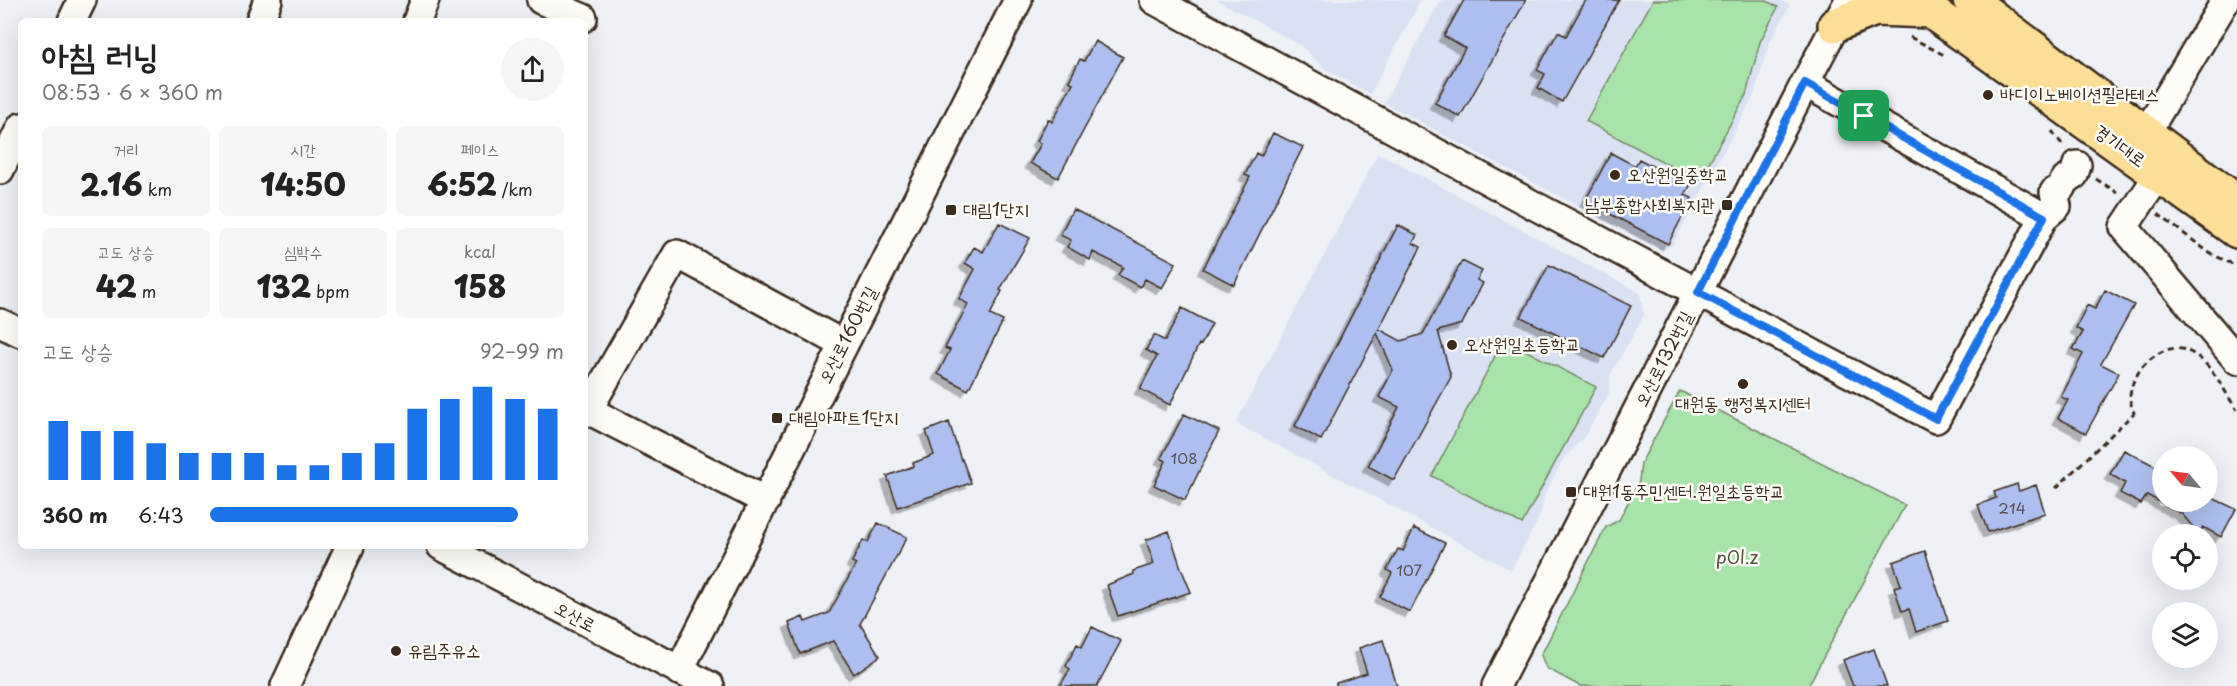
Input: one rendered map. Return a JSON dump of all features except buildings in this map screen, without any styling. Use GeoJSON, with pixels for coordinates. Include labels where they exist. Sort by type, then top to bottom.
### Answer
{"type":"FeatureCollection","features":[{"type":"Feature","properties":{"kind":"main road","name":"경기대로"},"geometry":{"type":"LineString","coordinates":[[1970,0],[2237,202]]}},
{"type":"Feature","properties":{"kind":"main road","name":"경기대로"},"geometry":{"type":"LineString","coordinates":[[1923,5],[2237,231]]}},
{"type":"Feature","properties":{"kind":"main road"},"geometry":{"type":"LineString","coordinates":[[1839,10],[1923,5]]}},
{"type":"Feature","properties":{"kind":"street"},"geometry":{"type":"LineString","coordinates":[[73,18],[82,0]]}},
{"type":"Feature","properties":{"kind":"street"},"geometry":{"type":"LineString","coordinates":[[261,18],[268,0]]}},
{"type":"Feature","properties":{"kind":"street"},"geometry":{"type":"LineString","coordinates":[[418,18],[425,0]]}},
{"type":"Feature","properties":{"kind":"street"},"geometry":{"type":"LineString","coordinates":[[542,0],[585,13]]}},
{"type":"Feature","properties":{"kind":"street","name":"오산로160번길"},"geometry":{"type":"LineString","coordinates":[[679,671],[1018,0]]}},
{"type":"Feature","properties":{"kind":"street"},"geometry":{"type":"LineString","coordinates":[[1154,0],[1936,419],[2044,217],[2057,206],[2054,192],[2061,188],[2064,181],[2074,175],[2077,165]]}},
{"type":"Feature","properties":{"kind":"street"},"geometry":{"type":"LineString","coordinates":[[2146,133],[2226,0]]}},
{"type":"Feature","properties":{"kind":"street","name":"오산로132번길"},"geometry":{"type":"LineString","coordinates":[[1496,686],[1805,83],[1839,10]]}},
{"type":"Feature","properties":{"kind":"street"},"geometry":{"type":"LineString","coordinates":[[1805,83],[2044,217]]}},
{"type":"Feature","properties":{"kind":"street"},"geometry":{"type":"LineString","coordinates":[[0,170],[14,137]]}},
{"type":"Feature","properties":{"kind":"street"},"geometry":{"type":"LineString","coordinates":[[2159,174],[2124,227],[2237,360]]}},
{"type":"Feature","properties":{"kind":"street"},"geometry":{"type":"LineString","coordinates":[[766,501],[588,410],[677,254],[843,344]]}},
{"type":"Feature","properties":{"kind":"street"},"geometry":{"type":"LineString","coordinates":[[0,323],[18,332]]}},
{"type":"Feature","properties":{"kind":"street"},"geometry":{"type":"LineString","coordinates":[[285,686],[349,549]]}},
{"type":"Feature","properties":{"kind":"street","name":"오산로"},"geometry":{"type":"LineString","coordinates":[[447,549],[710,686]]}},
{"type":"Feature","properties":{"kind":"path"},"geometry":{"type":"LineString","coordinates":[[2056,488],[2134,413],[2130,399],[2135,377],[2146,363],[2159,353],[2175,348],[2190,351],[2214,373],[2237,410]]}},
{"type":"Feature","properties":{"kind":"shaded area"},"geometry":{"type":"Polygon","coordinates":[[[1217,0],[1421,0],[1370,94],[1324,68],[1300,45],[1217,0]]]}},
{"type":"Feature","properties":{"kind":"shaded area","name":"오산원일중학교"},"geometry":{"type":"Polygon","coordinates":[[[1441,0],[1780,0],[1790,5],[1770,42],[1753,97],[1672,246],[1661,250],[1384,103],[1441,0]]]}},
{"type":"Feature","properties":{"kind":"shaded area","name":"오산원일초등학교"},"geometry":{"type":"Polygon","coordinates":[[[1378,153],[1640,293],[1644,315],[1610,376],[1609,393],[1585,436],[1564,458],[1544,496],[1540,516],[1511,570],[1236,423],[1378,153]]]}},
{"type":"Feature","properties":{"kind":"green space"},"geometry":{"type":"Polygon","coordinates":[[[1653,0],[1765,0],[1778,7],[1760,42],[1746,95],[1699,181],[1586,121],[1653,0]]]}},
{"type":"Feature","properties":{"kind":"green space"},"geometry":{"type":"Polygon","coordinates":[[[1504,339],[1596,387],[1522,524],[1432,476],[1504,339]]]}},
{"type":"Feature","properties":{"kind":"green space","name":"p0l.z"},"geometry":{"type":"Polygon","coordinates":[[[1680,391],[1905,505],[1808,686],[1580,686],[1546,668],[1541,655],[1606,527],[1619,520],[1639,481],[1641,463],[1680,391]]]}},
{"type":"Feature","properties":{"kind":"place","name":"바디이노베이션필라테스"},"geometry":{"type":"Point","coordinates":[1988,95]}},
{"type":"Feature","properties":{"kind":"place","name":"오산원일중학교"},"geometry":{"type":"Point","coordinates":[1615,175]}},
{"type":"Feature","properties":{"kind":"place","name":"남부종합사회복지관"},"geometry":{"type":"Point","coordinates":[1727,205]}},
{"type":"Feature","properties":{"kind":"place","name":"대림1단지"},"geometry":{"type":"Point","coordinates":[951,210]}},
{"type":"Feature","properties":{"kind":"place","name":"오산원일초등학교"},"geometry":{"type":"Point","coordinates":[1452,345]}},
{"type":"Feature","properties":{"kind":"place","name":"대원동 행정복지센터"},"geometry":{"type":"Point","coordinates":[1743,384]}},
{"type":"Feature","properties":{"kind":"place","name":"대림아파트1단지"},"geometry":{"type":"Point","coordinates":[777,418]}},
{"type":"Feature","properties":{"kind":"place","name":"대원1동주민센터.원일초등학교"},"geometry":{"type":"Point","coordinates":[1571,492]}},
{"type":"Feature","properties":{"kind":"place","name":"유림주유소"},"geometry":{"type":"Point","coordinates":[396,651]}},
{"type":"Feature","properties":{"kind":"route"},"geometry":{"type":"LineString","coordinates":[[1805,83],[1864,116],[2044,217],[1936,419],[1698,292],[1805,83]]}}]}
